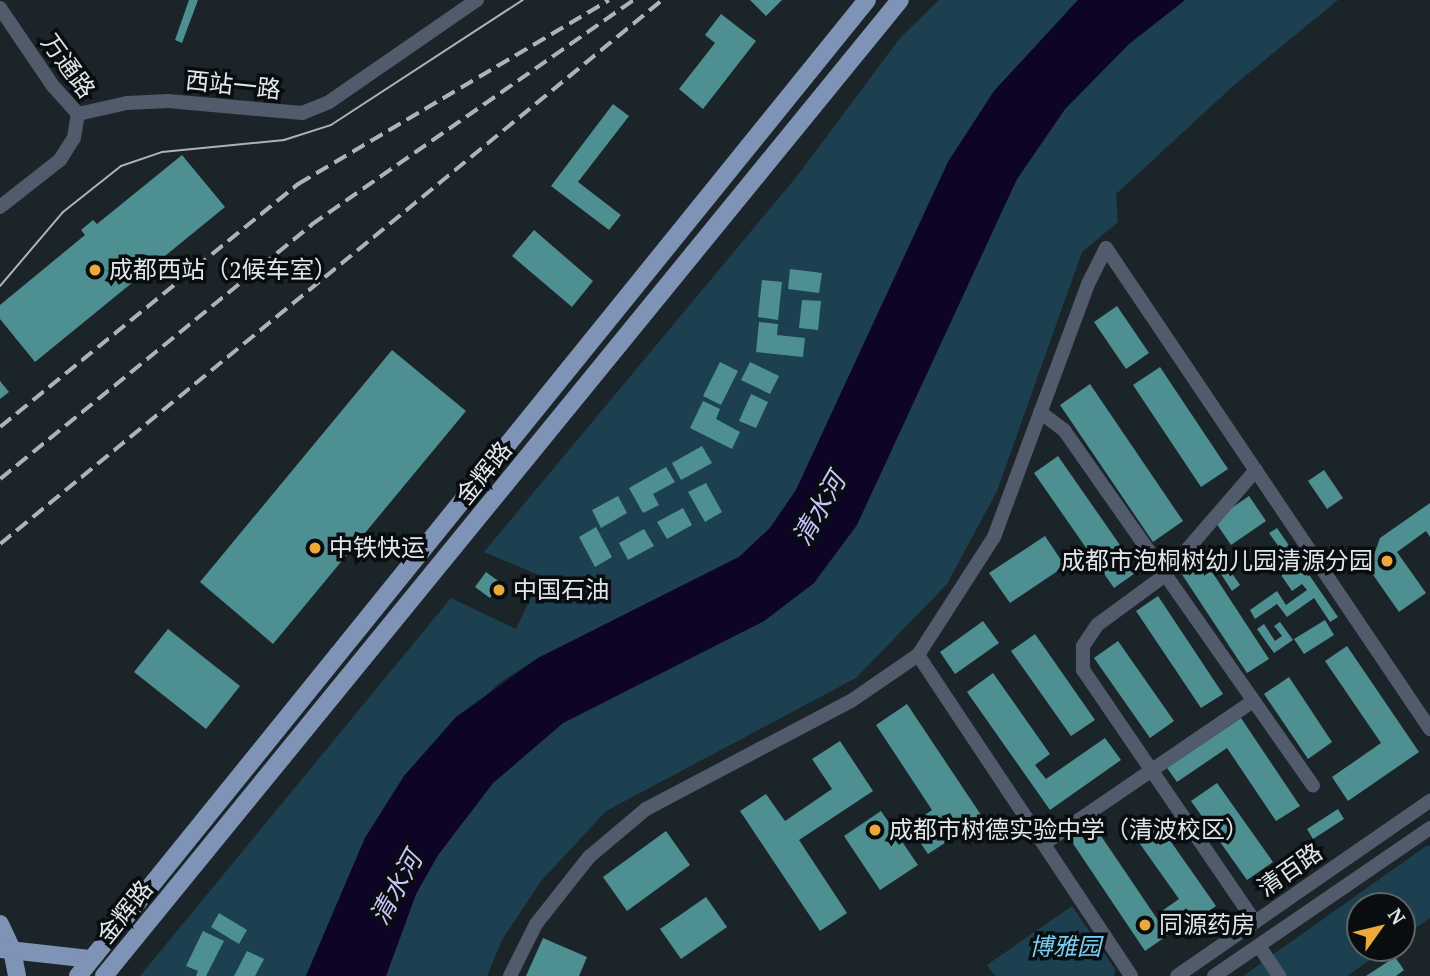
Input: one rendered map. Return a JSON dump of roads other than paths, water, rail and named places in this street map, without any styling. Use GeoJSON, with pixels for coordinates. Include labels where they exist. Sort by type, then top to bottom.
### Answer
{"type":"FeatureCollection","features":[{"type":"Feature","properties":{"kind":"main road","name":"金辉路"},"geometry":{"type":"LineString","coordinates":[[78,976],[867,0]]}},
{"type":"Feature","properties":{"kind":"main road","name":"金辉路"},"geometry":{"type":"LineString","coordinates":[[104,976],[901,0]]}},
{"type":"Feature","properties":{"kind":"main road"},"geometry":{"type":"LineString","coordinates":[[880,29],[912,0]]}},
{"type":"Feature","properties":{"kind":"main road"},"geometry":{"type":"LineString","coordinates":[[0,924],[6,950],[17,976]]}},
{"type":"Feature","properties":{"kind":"main road"},"geometry":{"type":"LineString","coordinates":[[6,950],[91,959]]}},
{"type":"Feature","properties":{"kind":"street","name":"西站一路"},"geometry":{"type":"LineString","coordinates":[[78,114],[127,103],[168,101],[302,113],[329,102],[477,0]]}},
{"type":"Feature","properties":{"kind":"street","name":"万通路"},"geometry":{"type":"LineString","coordinates":[[0,8],[53,86],[78,114],[74,138],[60,160],[0,207]]}},
{"type":"Feature","properties":{"kind":"street"},"geometry":{"type":"LineString","coordinates":[[510,976],[536,924],[589,857],[646,810],[851,701],[918,655],[994,537],[1088,284],[1107,248],[1430,729]]}},
{"type":"Feature","properties":{"kind":"street"},"geometry":{"type":"LineString","coordinates":[[1040,412],[1064,430],[1313,786]]}},
{"type":"Feature","properties":{"kind":"street"},"geometry":{"type":"LineString","coordinates":[[1255,922],[1083,670],[1083,646],[1097,625],[1165,575],[1256,470]]}},
{"type":"Feature","properties":{"kind":"street"},"geometry":{"type":"LineString","coordinates":[[918,655],[1131,976]]}},
{"type":"Feature","properties":{"kind":"street"},"geometry":{"type":"LineString","coordinates":[[1045,843],[1253,701]]}},
{"type":"Feature","properties":{"kind":"street","name":"清百路"},"geometry":{"type":"LineString","coordinates":[[1177,976],[1430,801]]}},
{"type":"Feature","properties":{"kind":"street","name":"清百路"},"geometry":{"type":"LineString","coordinates":[[1214,976],[1430,828]]}},
{"type":"Feature","properties":{"kind":"street"},"geometry":{"type":"LineString","coordinates":[[1259,946],[1279,976]]}},
{"type":"Feature","properties":{"kind":"water","name":"清水河"},"geometry":{"type":"Polygon","coordinates":[[[1078,0],[1185,0],[1129,44],[1065,109],[1017,179],[857,525],[814,583],[764,621],[563,723],[493,783],[438,855],[416,894],[386,976],[306,976],[365,838],[404,776],[456,717],[538,658],[739,557],[770,528],[796,490],[948,162],[994,91],[1078,0]]]}},
{"type":"Feature","properties":{"kind":"tram line"},"geometry":{"type":"LineString","coordinates":[[0,286],[63,212],[121,166],[162,152],[284,140],[331,125],[523,0]]}},
{"type":"Feature","properties":{"kind":"railway"},"geometry":{"type":"LineString","coordinates":[[0,427],[298,184],[609,0]]}},
{"type":"Feature","properties":{"kind":"railway"},"geometry":{"type":"LineString","coordinates":[[0,479],[311,225],[633,0]]}},
{"type":"Feature","properties":{"kind":"railway"},"geometry":{"type":"LineString","coordinates":[[0,544],[662,0]]}},
{"type":"Feature","properties":{"kind":"place","name":"成都西站（2候车室）"},"geometry":{"type":"Point","coordinates":[95,270]}},
{"type":"Feature","properties":{"kind":"place","name":"中铁快运"},"geometry":{"type":"Point","coordinates":[315,548]}},
{"type":"Feature","properties":{"kind":"place","name":"成都市泡桐树幼儿园清源分园"},"geometry":{"type":"Point","coordinates":[1387,561]}},
{"type":"Feature","properties":{"kind":"place","name":"中国石油"},"geometry":{"type":"Point","coordinates":[499,590]}},
{"type":"Feature","properties":{"kind":"place","name":"成都市树德实验中学（清波校区）"},"geometry":{"type":"Point","coordinates":[875,830]}},
{"type":"Feature","properties":{"kind":"place","name":"同源药房"},"geometry":{"type":"Point","coordinates":[1145,925]}},
{"type":"Feature","properties":{"kind":"park label","name":"博雅园"},"geometry":{"type":"Point","coordinates":[1065,947]}}]}
